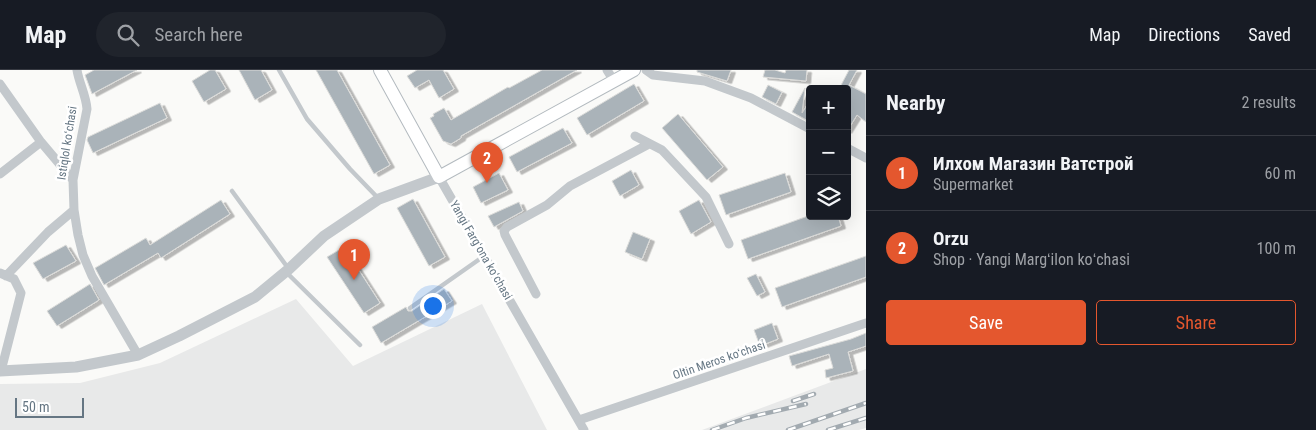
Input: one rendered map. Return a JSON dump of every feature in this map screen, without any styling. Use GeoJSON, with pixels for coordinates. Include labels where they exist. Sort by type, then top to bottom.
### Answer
{"type":"FeatureCollection","features":[{"type":"Feature","properties":{"kind":"main road","name":"Yangi Fargʻona koʻchasi"},"geometry":{"type":"LineString","coordinates":[[380,70],[439,178]]}},
{"type":"Feature","properties":{"kind":"main road"},"geometry":{"type":"LineString","coordinates":[[439,178],[610,76],[634,70]]}},
{"type":"Feature","properties":{"kind":"street","name":"Istiqlol koʻchasi"},"geometry":{"type":"LineString","coordinates":[[77,70],[86,98],[87,109],[73,180],[74,210],[80,242],[92,276],[138,355]]}},
{"type":"Feature","properties":{"kind":"street"},"geometry":{"type":"LineString","coordinates":[[646,70],[653,75],[705,82],[751,98],[806,127]]}},
{"type":"Feature","properties":{"kind":"street"},"geometry":{"type":"LineString","coordinates":[[0,84],[41,142],[73,180]]}},
{"type":"Feature","properties":{"kind":"street"},"geometry":{"type":"LineString","coordinates":[[635,136],[662,150],[706,197],[729,244]]}},
{"type":"Feature","properties":{"kind":"street"},"geometry":{"type":"LineString","coordinates":[[0,174],[41,142]]}},
{"type":"Feature","properties":{"kind":"street"},"geometry":{"type":"LineString","coordinates":[[536,294],[504,235],[507,227],[547,205],[570,186],[650,144]]}},
{"type":"Feature","properties":{"kind":"street"},"geometry":{"type":"LineString","coordinates":[[851,150],[866,158]]}},
{"type":"Feature","properties":{"kind":"street"},"geometry":{"type":"LineString","coordinates":[[74,210],[3,274],[14,279],[21,293],[0,371],[76,367],[138,355],[256,297],[324,236],[379,199],[439,178]]}},
{"type":"Feature","properties":{"kind":"street","name":"Yangi Fargʻona koʻchasi"},"geometry":{"type":"LineString","coordinates":[[439,178],[584,430]]}},
{"type":"Feature","properties":{"kind":"street","name":"Oltin Meros koʻchasi"},"geometry":{"type":"LineString","coordinates":[[579,420],[866,323]]}},
{"type":"Feature","properties":{"kind":"lane"},"geometry":{"type":"LineString","coordinates":[[279,70],[307,119],[379,199]]}},
{"type":"Feature","properties":{"kind":"lane"},"geometry":{"type":"LineString","coordinates":[[232,191],[287,271],[360,345]]}},
{"type":"Feature","properties":{"kind":"lane"},"geometry":{"type":"LineString","coordinates":[[410,308],[484,256]]}},
{"type":"Feature","properties":{"kind":"shaded area"},"geometry":{"type":"Polygon","coordinates":[[[296,299],[353,366],[482,304],[547,430],[0,430],[0,384],[80,383],[160,363],[296,299]]]}},
{"type":"Feature","properties":{"kind":"shaded area"},"geometry":{"type":"Polygon","coordinates":[[[866,369],[866,428],[859,430],[702,430],[866,369]]]}},
{"type":"Feature","properties":{"kind":"building"},"geometry":{"type":"Polygon","coordinates":[[[94,70],[137,70],[92,94],[85,75],[94,70]]]}},
{"type":"Feature","properties":{"kind":"building"},"geometry":{"type":"Polygon","coordinates":[[[210,70],[215,70],[226,89],[204,102],[192,81],[210,70]]]}},
{"type":"Feature","properties":{"kind":"building"},"geometry":{"type":"Polygon","coordinates":[[[239,70],[261,70],[272,90],[255,100],[239,70]]]}},
{"type":"Feature","properties":{"kind":"building"},"geometry":{"type":"Polygon","coordinates":[[[316,70],[337,70],[390,165],[374,174],[316,70]]]}},
{"type":"Feature","properties":{"kind":"building"},"geometry":{"type":"Polygon","coordinates":[[[417,70],[443,70],[454,89],[439,98],[429,80],[415,88],[407,76],[417,70]]]}},
{"type":"Feature","properties":{"kind":"building"},"geometry":{"type":"Polygon","coordinates":[[[542,70],[577,70],[461,136],[461,138],[451,144],[443,141],[430,118],[434,116],[433,114],[444,108],[451,120],[542,70]]]}},
{"type":"Feature","properties":{"kind":"building"},"geometry":{"type":"Polygon","coordinates":[[[697,70],[731,70],[727,81],[697,72],[697,70]]]}},
{"type":"Feature","properties":{"kind":"building"},"geometry":{"type":"Polygon","coordinates":[[[765,70],[785,73],[786,70],[807,70],[806,81],[763,77],[765,70]]]}},
{"type":"Feature","properties":{"kind":"building"},"geometry":{"type":"Polygon","coordinates":[[[849,70],[857,70],[849,85],[841,85],[849,70]]]}},
{"type":"Feature","properties":{"kind":"building"},"geometry":{"type":"Polygon","coordinates":[[[634,84],[644,101],[587,135],[577,118],[634,84]]]}},
{"type":"Feature","properties":{"kind":"building"},"geometry":{"type":"Polygon","coordinates":[[[768,85],[782,92],[776,104],[762,97],[768,85]]]}},
{"type":"Feature","properties":{"kind":"building"},"geometry":{"type":"Polygon","coordinates":[[[851,86],[866,94],[866,122],[857,115],[851,125],[851,86]]]}},
{"type":"Feature","properties":{"kind":"building"},"geometry":{"type":"Polygon","coordinates":[[[805,88],[802,113],[806,107],[806,120],[792,112],[805,88]]]}},
{"type":"Feature","properties":{"kind":"building"},"geometry":{"type":"Polygon","coordinates":[[[160,103],[167,118],[93,153],[87,140],[88,137],[160,103]]]}},
{"type":"Feature","properties":{"kind":"building"},"geometry":{"type":"Polygon","coordinates":[[[678,114],[723,167],[707,180],[662,128],[678,114]]]}},
{"type":"Feature","properties":{"kind":"building"},"geometry":{"type":"Polygon","coordinates":[[[563,128],[572,143],[517,172],[509,157],[563,128]]]}},
{"type":"Feature","properties":{"kind":"building"},"geometry":{"type":"Polygon","coordinates":[[[631,170],[639,185],[620,196],[612,181],[631,170]]]}},
{"type":"Feature","properties":{"kind":"building"},"geometry":{"type":"Polygon","coordinates":[[[499,173],[508,190],[481,203],[473,187],[499,173]]]}},
{"type":"Feature","properties":{"kind":"building"},"geometry":{"type":"Polygon","coordinates":[[[785,173],[791,192],[726,215],[719,195],[785,173]]]}},
{"type":"Feature","properties":{"kind":"building"},"geometry":{"type":"Polygon","coordinates":[[[413,199],[445,257],[429,266],[397,208],[413,199]]]}},
{"type":"Feature","properties":{"kind":"building"},"geometry":{"type":"Polygon","coordinates":[[[221,200],[230,214],[161,258],[158,253],[104,285],[95,268],[146,238],[150,245],[221,200]]]}},
{"type":"Feature","properties":{"kind":"building"},"geometry":{"type":"Polygon","coordinates":[[[699,200],[711,222],[691,234],[679,211],[699,200]]]}},
{"type":"Feature","properties":{"kind":"building"},"geometry":{"type":"Polygon","coordinates":[[[519,202],[523,211],[494,227],[488,216],[519,202]]]}},
{"type":"Feature","properties":{"kind":"building"},"geometry":{"type":"Polygon","coordinates":[[[806,217],[806,220],[839,220],[841,226],[748,259],[741,240],[806,217]]]}},
{"type":"Feature","properties":{"kind":"building"},"geometry":{"type":"Polygon","coordinates":[[[633,232],[650,239],[642,259],[625,252],[633,232]]]}},
{"type":"Feature","properties":{"kind":"building"},"geometry":{"type":"Polygon","coordinates":[[[66,245],[76,261],[43,279],[33,263],[66,245]]]}},
{"type":"Feature","properties":{"kind":"building"},"geometry":{"type":"Polygon","coordinates":[[[344,247],[380,303],[364,313],[327,257],[344,247]]]}},
{"type":"Feature","properties":{"kind":"building"},"geometry":{"type":"Polygon","coordinates":[[[866,256],[866,277],[782,307],[775,288],[866,256]]]}},
{"type":"Feature","properties":{"kind":"building"},"geometry":{"type":"Polygon","coordinates":[[[756,274],[765,292],[757,296],[747,278],[756,274]]]}},
{"type":"Feature","properties":{"kind":"building"},"geometry":{"type":"Polygon","coordinates":[[[90,284],[99,300],[57,326],[47,311],[90,284]]]}},
{"type":"Feature","properties":{"kind":"building"},"geometry":{"type":"Polygon","coordinates":[[[444,289],[452,301],[381,343],[372,327],[406,307],[408,311],[412,311],[444,289]]]}},
{"type":"Feature","properties":{"kind":"building"},"geometry":{"type":"Polygon","coordinates":[[[772,323],[778,339],[760,346],[754,330],[772,323]]]}},
{"type":"Feature","properties":{"kind":"building"},"geometry":{"type":"Polygon","coordinates":[[[866,333],[866,346],[848,352],[853,371],[826,378],[825,370],[833,368],[829,354],[792,366],[789,356],[866,333]]]}},
{"type":"Feature","properties":{"kind":"railway"},"geometry":{"type":"LineString","coordinates":[[793,401],[814,394]]}},
{"type":"Feature","properties":{"kind":"railway"},"geometry":{"type":"LineString","coordinates":[[788,430],[866,403]]}},
{"type":"Feature","properties":{"kind":"railway"},"geometry":{"type":"LineString","coordinates":[[712,430],[746,418],[806,404]]}},
{"type":"Feature","properties":{"kind":"railway"},"geometry":{"type":"LineString","coordinates":[[828,430],[866,418]]}},
{"type":"Feature","properties":{"kind":"place","name":"Orzu"},"geometry":{"type":"Point","coordinates":[487,183]}},
{"type":"Feature","properties":{"kind":"place","name":"Илхом Магазин Ватстрой"},"geometry":{"type":"Point","coordinates":[354,280]}}]}
